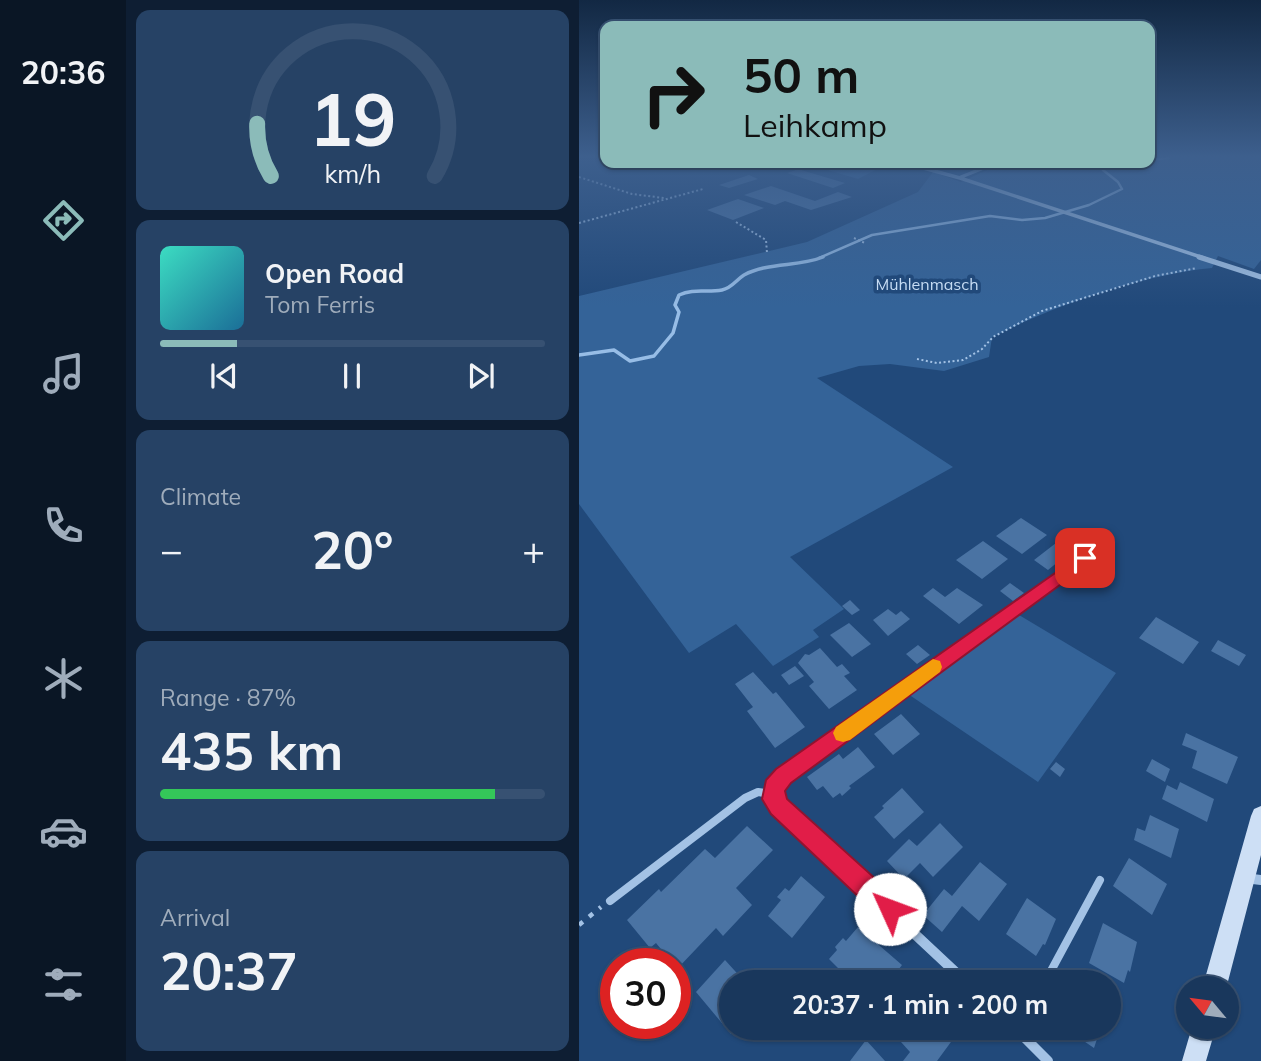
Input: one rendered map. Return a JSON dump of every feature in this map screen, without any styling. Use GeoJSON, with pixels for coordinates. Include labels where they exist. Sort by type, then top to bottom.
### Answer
{"type":"FeatureCollection","features":[{"type":"Feature","properties":{"kind":"main road"},"geometry":{"type":"LineString","coordinates":[[1219,976],[1253,879],[1261,816]]}},
{"type":"Feature","properties":{"kind":"main road"},"geometry":{"type":"LineString","coordinates":[[1194,1061],[1200,1040]]}},
{"type":"Feature","properties":{"kind":"street"},"geometry":{"type":"LineString","coordinates":[[1050,208],[1261,277]]}},
{"type":"Feature","properties":{"kind":"street"},"geometry":{"type":"LineString","coordinates":[[953,970],[779,807],[772,794],[774,787],[783,776],[1085,558]]}},
{"type":"Feature","properties":{"kind":"street"},"geometry":{"type":"LineString","coordinates":[[1029,1040],[1049,1061]]}},
{"type":"Feature","properties":{"kind":"lane"},"geometry":{"type":"LineString","coordinates":[[610,901],[745,798],[758,792],[772,794]]}},
{"type":"Feature","properties":{"kind":"lane"},"geometry":{"type":"LineString","coordinates":[[1051,970],[1100,880]]}},
{"type":"Feature","properties":{"kind":"path"},"geometry":{"type":"LineString","coordinates":[[579,223],[636,208]]}},
{"type":"Feature","properties":{"kind":"path"},"geometry":{"type":"LineString","coordinates":[[737,222],[766,240],[767,254]]}},
{"type":"Feature","properties":{"kind":"path"},"geometry":{"type":"LineString","coordinates":[[854,238],[865,243]]}},
{"type":"Feature","properties":{"kind":"path"},"geometry":{"type":"LineString","coordinates":[[917,359],[937,363],[963,360],[982,349],[993,337],[1042,312],[1155,276],[1217,263]]}},
{"type":"Feature","properties":{"kind":"path"},"geometry":{"type":"LineString","coordinates":[[579,925],[610,901]]}},
{"type":"Feature","properties":{"kind":"green space","name":"Mühlenmasch"},"geometry":{"type":"Polygon","coordinates":[[[884,208],[1261,208],[1261,260],[1254,269],[1218,256],[1212,268],[1157,277],[1099,293],[992,337],[989,357],[944,371],[890,364],[859,366],[817,378],[953,467],[790,557],[844,609],[813,630],[819,637],[773,666],[736,624],[689,653],[579,504],[579,296],[807,242],[884,208]]]}},
{"type":"Feature","properties":{"kind":"green space"},"geometry":{"type":"Polygon","coordinates":[[[1019,615],[1116,673],[1038,782],[908,694],[1019,615]]]}},
{"type":"Feature","properties":{"kind":"building"},"geometry":{"type":"Polygon","coordinates":[[[714,208],[764,208],[733,220],[707,210],[714,208]]]}},
{"type":"Feature","properties":{"kind":"building"},"geometry":{"type":"Polygon","coordinates":[[[1021,518],[1047,535],[1022,554],[996,536],[1021,518]]]}},
{"type":"Feature","properties":{"kind":"building"},"geometry":{"type":"Polygon","coordinates":[[[983,541],[1008,559],[982,579],[956,560],[983,541]]]}},
{"type":"Feature","properties":{"kind":"building"},"geometry":{"type":"Polygon","coordinates":[[[1056,543],[1070,552],[1048,570],[1034,560],[1056,543]]]}},
{"type":"Feature","properties":{"kind":"building"},"geometry":{"type":"Polygon","coordinates":[[[1010,583],[1024,593],[1013,601],[1000,591],[1010,583]]]}},
{"type":"Feature","properties":{"kind":"building"},"geometry":{"type":"Polygon","coordinates":[[[933,588],[945,597],[957,588],[983,605],[959,624],[923,596],[933,588]]]}},
{"type":"Feature","properties":{"kind":"building"},"geometry":{"type":"Polygon","coordinates":[[[850,600],[860,610],[852,615],[842,606],[850,600]]]}},
{"type":"Feature","properties":{"kind":"building"},"geometry":{"type":"Polygon","coordinates":[[[888,609],[896,615],[901,611],[910,619],[888,636],[873,620],[888,609]]]}},
{"type":"Feature","properties":{"kind":"building"},"geometry":{"type":"Polygon","coordinates":[[[1156,617],[1199,642],[1183,664],[1139,638],[1156,617]]]}},
{"type":"Feature","properties":{"kind":"building"},"geometry":{"type":"Polygon","coordinates":[[[849,623],[871,644],[852,657],[830,635],[849,623]]]}},
{"type":"Feature","properties":{"kind":"building"},"geometry":{"type":"Polygon","coordinates":[[[1218,640],[1246,655],[1239,666],[1211,651],[1218,640]]]}},
{"type":"Feature","properties":{"kind":"building"},"geometry":{"type":"Polygon","coordinates":[[[918,645],[930,655],[917,664],[906,654],[918,645]]]}},
{"type":"Feature","properties":{"kind":"building"},"geometry":{"type":"Polygon","coordinates":[[[820,648],[837,667],[842,664],[850,673],[844,676],[857,690],[829,709],[809,686],[814,682],[798,663],[805,654],[809,655],[820,648]]]}},
{"type":"Feature","properties":{"kind":"building"},"geometry":{"type":"Polygon","coordinates":[[[795,666],[804,676],[789,685],[781,675],[795,666]]]}},
{"type":"Feature","properties":{"kind":"building"},"geometry":{"type":"Polygon","coordinates":[[[753,672],[773,694],[776,692],[805,727],[775,748],[747,711],[753,707],[735,684],[753,672]]]}},
{"type":"Feature","properties":{"kind":"building"},"geometry":{"type":"Polygon","coordinates":[[[901,714],[920,734],[893,755],[874,734],[901,714]]]}},
{"type":"Feature","properties":{"kind":"building"},"geometry":{"type":"Polygon","coordinates":[[[1186,733],[1238,757],[1227,784],[1192,768],[1197,751],[1182,745],[1186,733]]]}},
{"type":"Feature","properties":{"kind":"building"},"geometry":{"type":"Polygon","coordinates":[[[858,747],[875,767],[849,786],[851,788],[842,796],[840,793],[833,798],[823,786],[817,790],[807,777],[839,754],[843,759],[858,747]]]}},
{"type":"Feature","properties":{"kind":"building"},"geometry":{"type":"Polygon","coordinates":[[[1152,759],[1170,769],[1165,782],[1146,771],[1152,759]]]}},
{"type":"Feature","properties":{"kind":"building"},"geometry":{"type":"Polygon","coordinates":[[[1056,762],[1065,769],[1060,777],[1050,769],[1056,762]]]}},
{"type":"Feature","properties":{"kind":"building"},"geometry":{"type":"Polygon","coordinates":[[[1180,782],[1214,799],[1207,822],[1162,799],[1167,785],[1177,790],[1180,782]]]}},
{"type":"Feature","properties":{"kind":"building"},"geometry":{"type":"Polygon","coordinates":[[[902,788],[924,812],[894,839],[874,817],[902,788]]]}},
{"type":"Feature","properties":{"kind":"building"},"geometry":{"type":"Polygon","coordinates":[[[1150,815],[1179,829],[1171,858],[1134,840],[1137,828],[1145,831],[1150,815]]]}},
{"type":"Feature","properties":{"kind":"building"},"geometry":{"type":"Polygon","coordinates":[[[940,823],[963,847],[933,877],[920,863],[904,879],[887,861],[909,839],[917,846],[940,823]]]}},
{"type":"Feature","properties":{"kind":"building"},"geometry":{"type":"Polygon","coordinates":[[[747,826],[773,850],[736,888],[752,905],[723,936],[716,928],[691,954],[691,948],[660,948],[656,943],[650,948],[627,920],[659,889],[661,892],[705,849],[715,858],[747,826]]]}},
{"type":"Feature","properties":{"kind":"building"},"geometry":{"type":"Polygon","coordinates":[[[1129,858],[1167,884],[1152,915],[1113,886],[1129,858]]]}},
{"type":"Feature","properties":{"kind":"building"},"geometry":{"type":"Polygon","coordinates":[[[980,862],[1007,884],[979,921],[962,906],[942,932],[923,915],[944,889],[952,896],[980,862]]]}},
{"type":"Feature","properties":{"kind":"building"},"geometry":{"type":"Polygon","coordinates":[[[801,876],[825,897],[792,938],[768,916],[781,900],[777,897],[785,888],[789,891],[801,876]]]}},
{"type":"Feature","properties":{"kind":"building"},"geometry":{"type":"Polygon","coordinates":[[[1027,898],[1056,919],[1045,945],[1043,944],[1036,956],[1006,934],[1027,898]]]}},
{"type":"Feature","properties":{"kind":"building"},"geometry":{"type":"Polygon","coordinates":[[[1103,923],[1137,942],[1130,972],[1128,970],[1124,983],[1121,981],[1121,970],[1101,970],[1089,963],[1103,923]]]}},
{"type":"Feature","properties":{"kind":"building"},"geometry":{"type":"Polygon","coordinates":[[[858,927],[902,965],[898,970],[836,970],[838,968],[829,959],[843,938],[846,941],[858,927]]]}},
{"type":"Feature","properties":{"kind":"building"},"geometry":{"type":"Polygon","coordinates":[[[725,960],[734,970],[719,970],[719,1020],[696,992],[725,960]]]}},
{"type":"Feature","properties":{"kind":"building"},"geometry":{"type":"Polygon","coordinates":[[[866,1040],[885,1061],[850,1061],[866,1040]]]}},
{"type":"Feature","properties":{"kind":"building"},"geometry":{"type":"Polygon","coordinates":[[[952,1040],[937,1061],[903,1061],[910,1052],[901,1042],[952,1040]]]}},
{"type":"Feature","properties":{"kind":"building"},"geometry":{"type":"Polygon","coordinates":[[[1082,1040],[1097,1040],[1094,1048],[1082,1040]]]}},
{"type":"Feature","properties":{"kind":"waterway"},"geometry":{"type":"LineString","coordinates":[[819,258],[872,235],[990,216],[1022,220],[1045,218],[1080,208]]}},
{"type":"Feature","properties":{"kind":"waterway"},"geometry":{"type":"LineString","coordinates":[[579,355],[614,350],[630,361],[654,356],[673,333],[679,312],[675,305],[679,295],[722,290],[753,271],[823,257]]}},
{"type":"Feature","properties":{"kind":"slow traffic"},"geometry":{"type":"LineString","coordinates":[[843,733],[933,667]]}},
{"type":"Feature","properties":{"kind":"route"},"geometry":{"type":"LineString","coordinates":[[890,909],[779,807],[773,799],[774,787],[783,776],[1085,558]]}}]}
